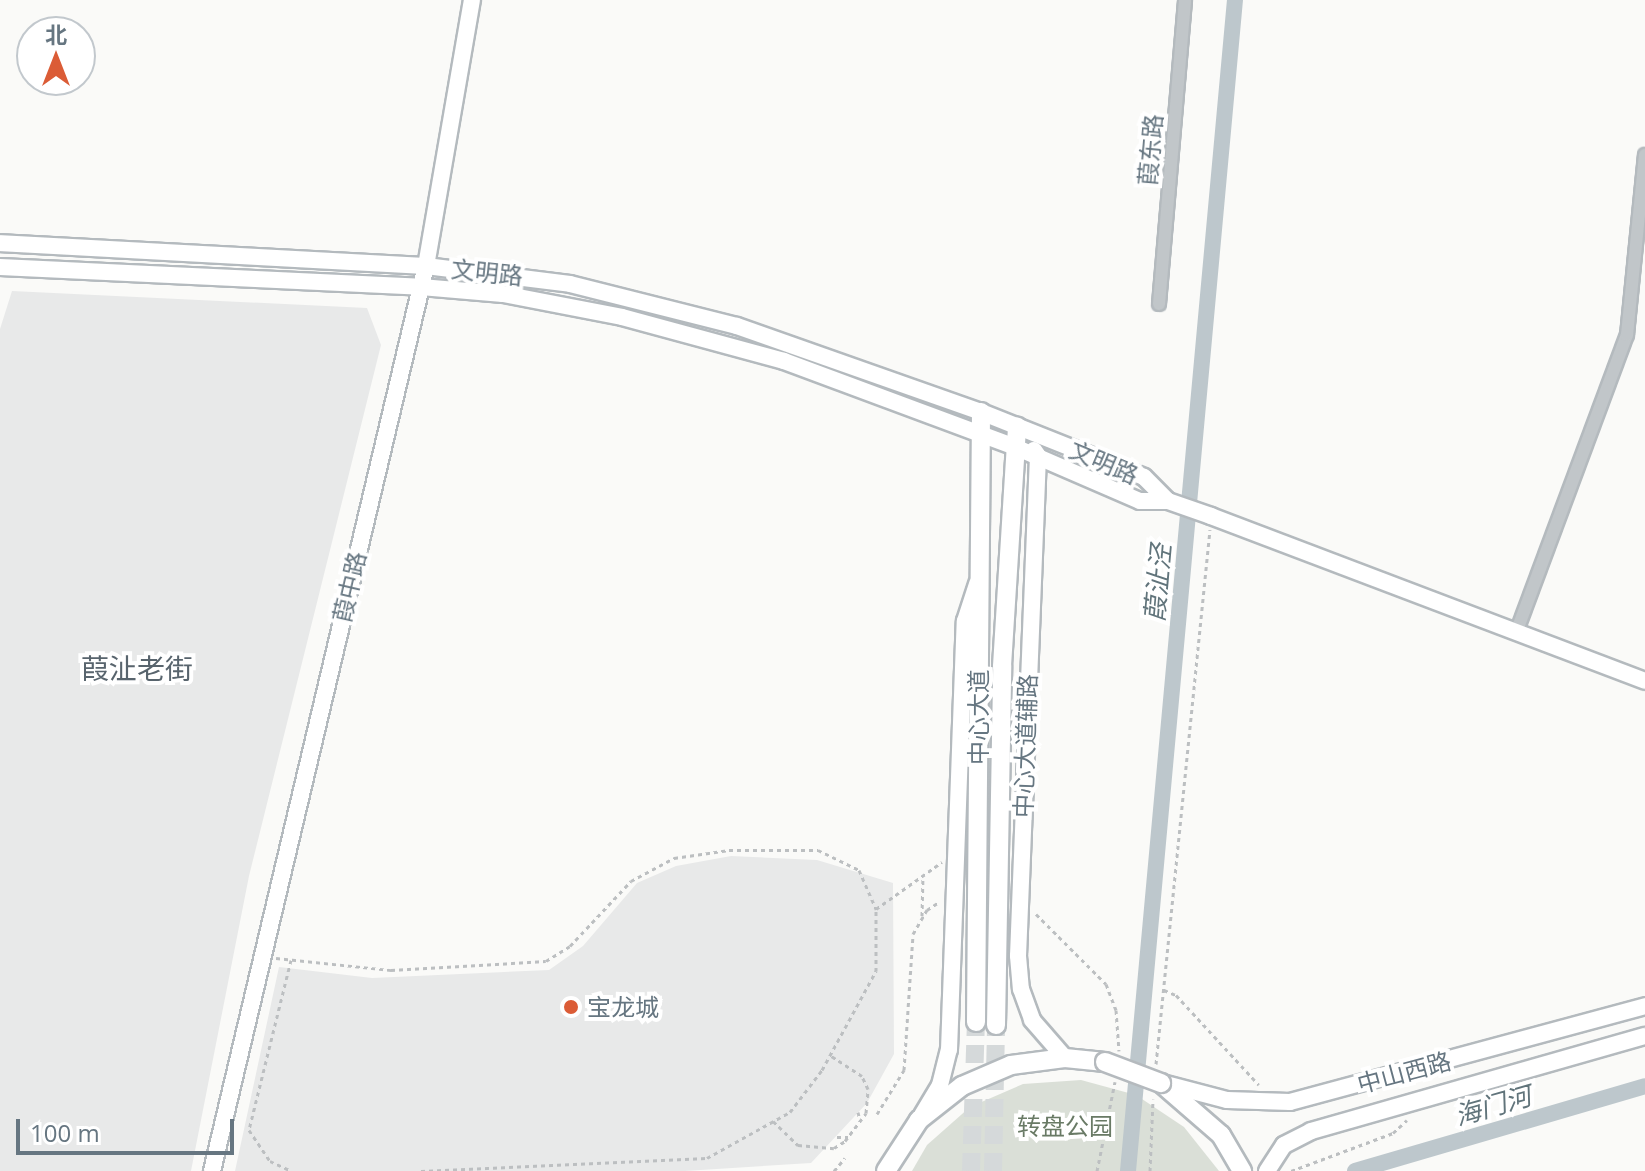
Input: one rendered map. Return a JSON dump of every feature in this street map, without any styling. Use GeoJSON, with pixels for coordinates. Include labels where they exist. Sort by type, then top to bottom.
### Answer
{"type":"FeatureCollection","features":[{"type":"Feature","properties":{"kind":"main road","name":"葭中路"},"geometry":{"type":"LineString","coordinates":[[212,1171],[426,266],[472,0]]}},
{"type":"Feature","properties":{"kind":"main road","name":"文明路"},"geometry":{"type":"LineString","coordinates":[[0,243],[426,266],[570,284],[737,326],[981,412],[1144,477],[1168,501]]}},
{"type":"Feature","properties":{"kind":"main road","name":"文明路"},"geometry":{"type":"LineString","coordinates":[[0,267],[421,287],[564,304],[721,343],[1015,447],[1140,501],[1168,501]]}},
{"type":"Feature","properties":{"kind":"main road","name":"中心大道"},"geometry":{"type":"LineString","coordinates":[[976,1022],[981,412]]}},
{"type":"Feature","properties":{"kind":"main road"},"geometry":{"type":"LineString","coordinates":[[1017,426],[1038,456]]}},
{"type":"Feature","properties":{"kind":"main road","name":"中心大道"},"geometry":{"type":"LineString","coordinates":[[996,1025],[1002,666],[1017,426]]}},
{"type":"Feature","properties":{"kind":"main road","name":"中心大道辅路"},"geometry":{"type":"LineString","coordinates":[[1038,456],[1020,902],[1021,989],[1032,1020],[1065,1058]]}},
{"type":"Feature","properties":{"kind":"main road"},"geometry":{"type":"LineString","coordinates":[[1168,501],[1645,681]]}},
{"type":"Feature","properties":{"kind":"main road"},"geometry":{"type":"LineString","coordinates":[[875,1171],[889,1164],[919,1120],[940,1085],[949,1050],[965,621],[979,577]]}},
{"type":"Feature","properties":{"kind":"main road","name":"中山西路"},"geometry":{"type":"LineString","coordinates":[[1157,1079],[1227,1100],[1275,1103],[1645,1006]]}},
{"type":"Feature","properties":{"kind":"main road","name":"中山西路"},"geometry":{"type":"LineString","coordinates":[[1269,1165],[1284,1145],[1311,1131],[1645,1036]]}},
{"type":"Feature","properties":{"kind":"main road"},"geometry":{"type":"LineString","coordinates":[[919,1120],[974,1080],[1011,1065],[1065,1058],[1113,1062],[1157,1079],[1221,1135],[1242,1171]]}},
{"type":"Feature","properties":{"kind":"street","name":"葭东路"},"geometry":{"type":"LineString","coordinates":[[1159,304],[1185,0]]}},
{"type":"Feature","properties":{"kind":"street"},"geometry":{"type":"LineString","coordinates":[[1516,633],[1627,335],[1645,155]]}},
{"type":"Feature","properties":{"kind":"path"},"geometry":{"type":"LineString","coordinates":[[1150,1171],[1164,990],[1211,516]]}},
{"type":"Feature","properties":{"kind":"path"},"geometry":{"type":"LineString","coordinates":[[264,957],[391,970],[546,961],[570,946],[631,881],[674,858],[729,850],[818,850],[859,870],[876,909],[876,971],[830,1055],[790,1112],[707,1158],[421,1171]]}},
{"type":"Feature","properties":{"kind":"path"},"geometry":{"type":"LineString","coordinates":[[876,909],[957,852]]}},
{"type":"Feature","properties":{"kind":"path"},"geometry":{"type":"LineString","coordinates":[[877,1114],[904,1070],[911,947],[922,918],[923,876]]}},
{"type":"Feature","properties":{"kind":"path"},"geometry":{"type":"LineString","coordinates":[[922,918],[955,890]]}},
{"type":"Feature","properties":{"kind":"path"},"geometry":{"type":"LineString","coordinates":[[1020,902],[1106,984],[1118,1019],[1097,1171]]}},
{"type":"Feature","properties":{"kind":"path"},"geometry":{"type":"LineString","coordinates":[[291,960],[249,1130],[270,1161],[291,1171]]}},
{"type":"Feature","properties":{"kind":"path"},"geometry":{"type":"LineString","coordinates":[[1164,990],[1176,995],[1275,1103]]}},
{"type":"Feature","properties":{"kind":"path"},"geometry":{"type":"LineString","coordinates":[[773,1121],[798,1145],[834,1148],[848,1137],[870,1100],[868,1089],[862,1076],[830,1055]]}},
{"type":"Feature","properties":{"kind":"path"},"geometry":{"type":"LineString","coordinates":[[1291,1171],[1393,1133],[1416,1102]]}},
{"type":"Feature","properties":{"kind":"path"},"geometry":{"type":"LineString","coordinates":[[858,1112],[860,1121]]}},
{"type":"Feature","properties":{"kind":"path"},"geometry":{"type":"LineString","coordinates":[[837,1137],[848,1137]]}},
{"type":"Feature","properties":{"kind":"path"},"geometry":{"type":"LineString","coordinates":[[834,1171],[845,1158]]}},
{"type":"Feature","properties":{"kind":"path"},"geometry":{"type":"LineString","coordinates":[[275,1171],[279,1165]]}},
{"type":"Feature","properties":{"kind":"shaded area","name":"葭沚老街"},"geometry":{"type":"Polygon","coordinates":[[[12,291],[367,308],[381,345],[249,876],[191,1171],[0,1171],[0,329],[12,291]]]}},
{"type":"Feature","properties":{"kind":"shaded area","name":"宝龙城"},"geometry":{"type":"Polygon","coordinates":[[[731,856],[817,860],[893,883],[894,1054],[867,1103],[811,1163],[685,1171],[235,1171],[279,967],[372,978],[549,970],[583,946],[637,883],[676,866],[731,856]]]}},
{"type":"Feature","properties":{"kind":"green space","name":"转盘公园"},"geometry":{"type":"Polygon","coordinates":[[[1081,1080],[1136,1095],[1184,1127],[1219,1171],[912,1171],[927,1145],[970,1107],[1023,1084],[1081,1080]]]}},
{"type":"Feature","properties":{"kind":"waterway","name":"葭沚泾"},"geometry":{"type":"LineString","coordinates":[[1128,1171],[1235,0]]}},
{"type":"Feature","properties":{"kind":"waterway","name":"海门河"},"geometry":{"type":"LineString","coordinates":[[1355,1171],[1645,1086]]}},
{"type":"Feature","properties":{"kind":"tunnel"},"geometry":{"type":"LineString","coordinates":[[971,1171],[976,1022]]}},
{"type":"Feature","properties":{"kind":"tunnel"},"geometry":{"type":"LineString","coordinates":[[993,1171],[996,1025]]}},
{"type":"Feature","properties":{"kind":"place","name":"宝龙城"},"geometry":{"type":"Point","coordinates":[571,1007]}},
{"type":"Feature","properties":{"kind":"district","name":"葭沚老街"},"geometry":{"type":"Point","coordinates":[137,668]}}]}
